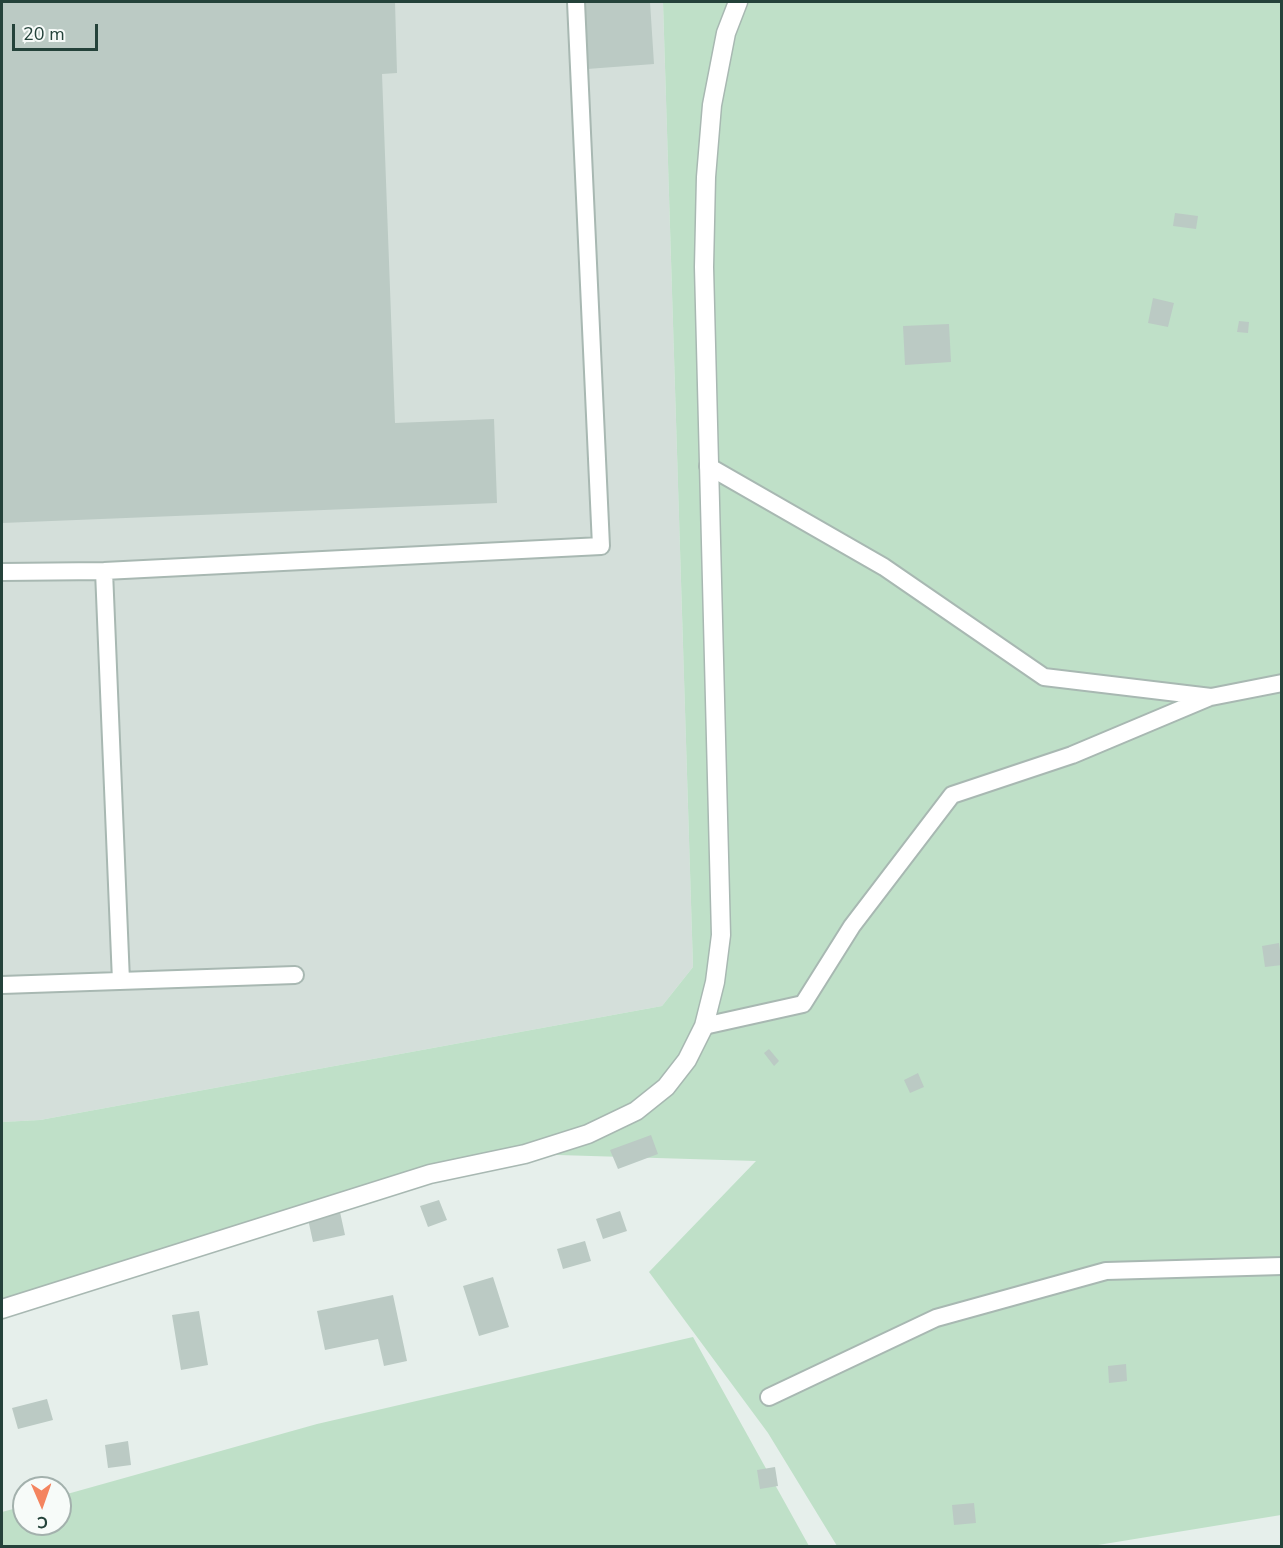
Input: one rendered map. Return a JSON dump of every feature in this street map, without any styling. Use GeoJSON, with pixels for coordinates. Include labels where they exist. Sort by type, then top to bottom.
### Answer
{"type":"FeatureCollection","features":[{"type":"Feature","properties":{"kind":"street"},"geometry":{"type":"LineString","coordinates":[[2,1309],[430,1174],[525,1154],[588,1134],[636,1112],[666,1086],[687,1060],[704,1026],[715,982],[721,934],[704,267],[706,177],[712,105],[726,33],[738,2]]}},
{"type":"Feature","properties":{"kind":"lane"},"geometry":{"type":"LineString","coordinates":[[2,572],[104,571],[601,546],[576,2]]}},
{"type":"Feature","properties":{"kind":"lane"},"geometry":{"type":"LineString","coordinates":[[708,466],[884,567],[1044,677],[1211,697]]}},
{"type":"Feature","properties":{"kind":"lane"},"geometry":{"type":"LineString","coordinates":[[104,571],[121,981]]}},
{"type":"Feature","properties":{"kind":"lane"},"geometry":{"type":"LineString","coordinates":[[704,1026],[803,1004],[852,926],[952,795],[1072,755],[1211,697],[1281,683]]}},
{"type":"Feature","properties":{"kind":"lane"},"geometry":{"type":"LineString","coordinates":[[2,985],[295,975]]}},
{"type":"Feature","properties":{"kind":"lane"},"geometry":{"type":"LineString","coordinates":[[769,1397],[936,1318],[1106,1271],[1281,1266]]}},
{"type":"Feature","properties":{"kind":"shaded area"},"geometry":{"type":"Polygon","coordinates":[[[2,2],[663,2],[693,967],[662,1006],[40,1120],[2,1122],[2,2]]]}},
{"type":"Feature","properties":{"kind":"green space"},"geometry":{"type":"Polygon","coordinates":[[[663,2],[1281,2],[1281,1515],[1092,1546],[837,1546],[768,1433],[649,1272],[756,1161],[525,1154],[2,1309],[2,1122],[40,1120],[662,1006],[693,967],[663,2]]]}},
{"type":"Feature","properties":{"kind":"green space"},"geometry":{"type":"Polygon","coordinates":[[[693,1337],[809,1546],[2,1546],[2,1512],[12,1509],[12,1536],[72,1536],[72,1493],[317,1424],[693,1337]]]}},
{"type":"Feature","properties":{"kind":"building"},"geometry":{"type":"Polygon","coordinates":[[[2,2],[395,2],[397,73],[382,74],[395,423],[494,419],[497,503],[2,523],[2,2]]]}},
{"type":"Feature","properties":{"kind":"building"},"geometry":{"type":"Polygon","coordinates":[[[582,2],[650,2],[654,64],[587,69],[582,2]]]}},
{"type":"Feature","properties":{"kind":"building"},"geometry":{"type":"Polygon","coordinates":[[[1175,213],[1198,216],[1196,229],[1173,226],[1175,213]]]}},
{"type":"Feature","properties":{"kind":"building"},"geometry":{"type":"Polygon","coordinates":[[[1153,298],[1174,303],[1168,327],[1148,323],[1153,298]]]}},
{"type":"Feature","properties":{"kind":"building"},"geometry":{"type":"Polygon","coordinates":[[[1239,321],[1249,322],[1248,333],[1237,332],[1239,321]]]}},
{"type":"Feature","properties":{"kind":"building"},"geometry":{"type":"Polygon","coordinates":[[[949,324],[951,362],[905,365],[903,326],[949,324]]]}},
{"type":"Feature","properties":{"kind":"building"},"geometry":{"type":"Polygon","coordinates":[[[1279,943],[1282,965],[1265,967],[1262,946],[1279,943]]]}},
{"type":"Feature","properties":{"kind":"building"},"geometry":{"type":"Polygon","coordinates":[[[769,1049],[779,1061],[774,1066],[764,1053],[769,1049]]]}},
{"type":"Feature","properties":{"kind":"building"},"geometry":{"type":"Polygon","coordinates":[[[918,1073],[924,1087],[910,1093],[904,1080],[918,1073]]]}},
{"type":"Feature","properties":{"kind":"building"},"geometry":{"type":"Polygon","coordinates":[[[651,1135],[658,1154],[618,1169],[610,1150],[651,1135]]]}},
{"type":"Feature","properties":{"kind":"building"},"geometry":{"type":"Polygon","coordinates":[[[439,1200],[447,1220],[428,1227],[420,1206],[439,1200]]]}},
{"type":"Feature","properties":{"kind":"building"},"geometry":{"type":"Polygon","coordinates":[[[620,1211],[627,1231],[603,1239],[596,1219],[620,1211]]]}},
{"type":"Feature","properties":{"kind":"building"},"geometry":{"type":"Polygon","coordinates":[[[340,1212],[345,1235],[313,1242],[308,1219],[340,1212]]]}},
{"type":"Feature","properties":{"kind":"building"},"geometry":{"type":"Polygon","coordinates":[[[585,1241],[591,1261],[563,1269],[557,1249],[585,1241]]]}},
{"type":"Feature","properties":{"kind":"building"},"geometry":{"type":"Polygon","coordinates":[[[493,1277],[509,1327],[479,1336],[463,1286],[493,1277]]]}},
{"type":"Feature","properties":{"kind":"building"},"geometry":{"type":"Polygon","coordinates":[[[393,1295],[407,1361],[384,1366],[378,1339],[325,1350],[317,1311],[393,1295]]]}},
{"type":"Feature","properties":{"kind":"building"},"geometry":{"type":"Polygon","coordinates":[[[199,1311],[208,1365],[181,1370],[172,1315],[199,1311]]]}},
{"type":"Feature","properties":{"kind":"building"},"geometry":{"type":"Polygon","coordinates":[[[1126,1364],[1127,1381],[1109,1383],[1108,1366],[1126,1364]]]}},
{"type":"Feature","properties":{"kind":"building"},"geometry":{"type":"Polygon","coordinates":[[[47,1399],[53,1420],[18,1429],[12,1408],[47,1399]]]}},
{"type":"Feature","properties":{"kind":"building"},"geometry":{"type":"Polygon","coordinates":[[[128,1441],[131,1465],[108,1468],[105,1445],[128,1441]]]}},
{"type":"Feature","properties":{"kind":"building"},"geometry":{"type":"Polygon","coordinates":[[[775,1467],[778,1486],[760,1489],[757,1470],[775,1467]]]}},
{"type":"Feature","properties":{"kind":"building"},"geometry":{"type":"Polygon","coordinates":[[[974,1503],[976,1523],[954,1525],[952,1505],[974,1503]]]}}]}
